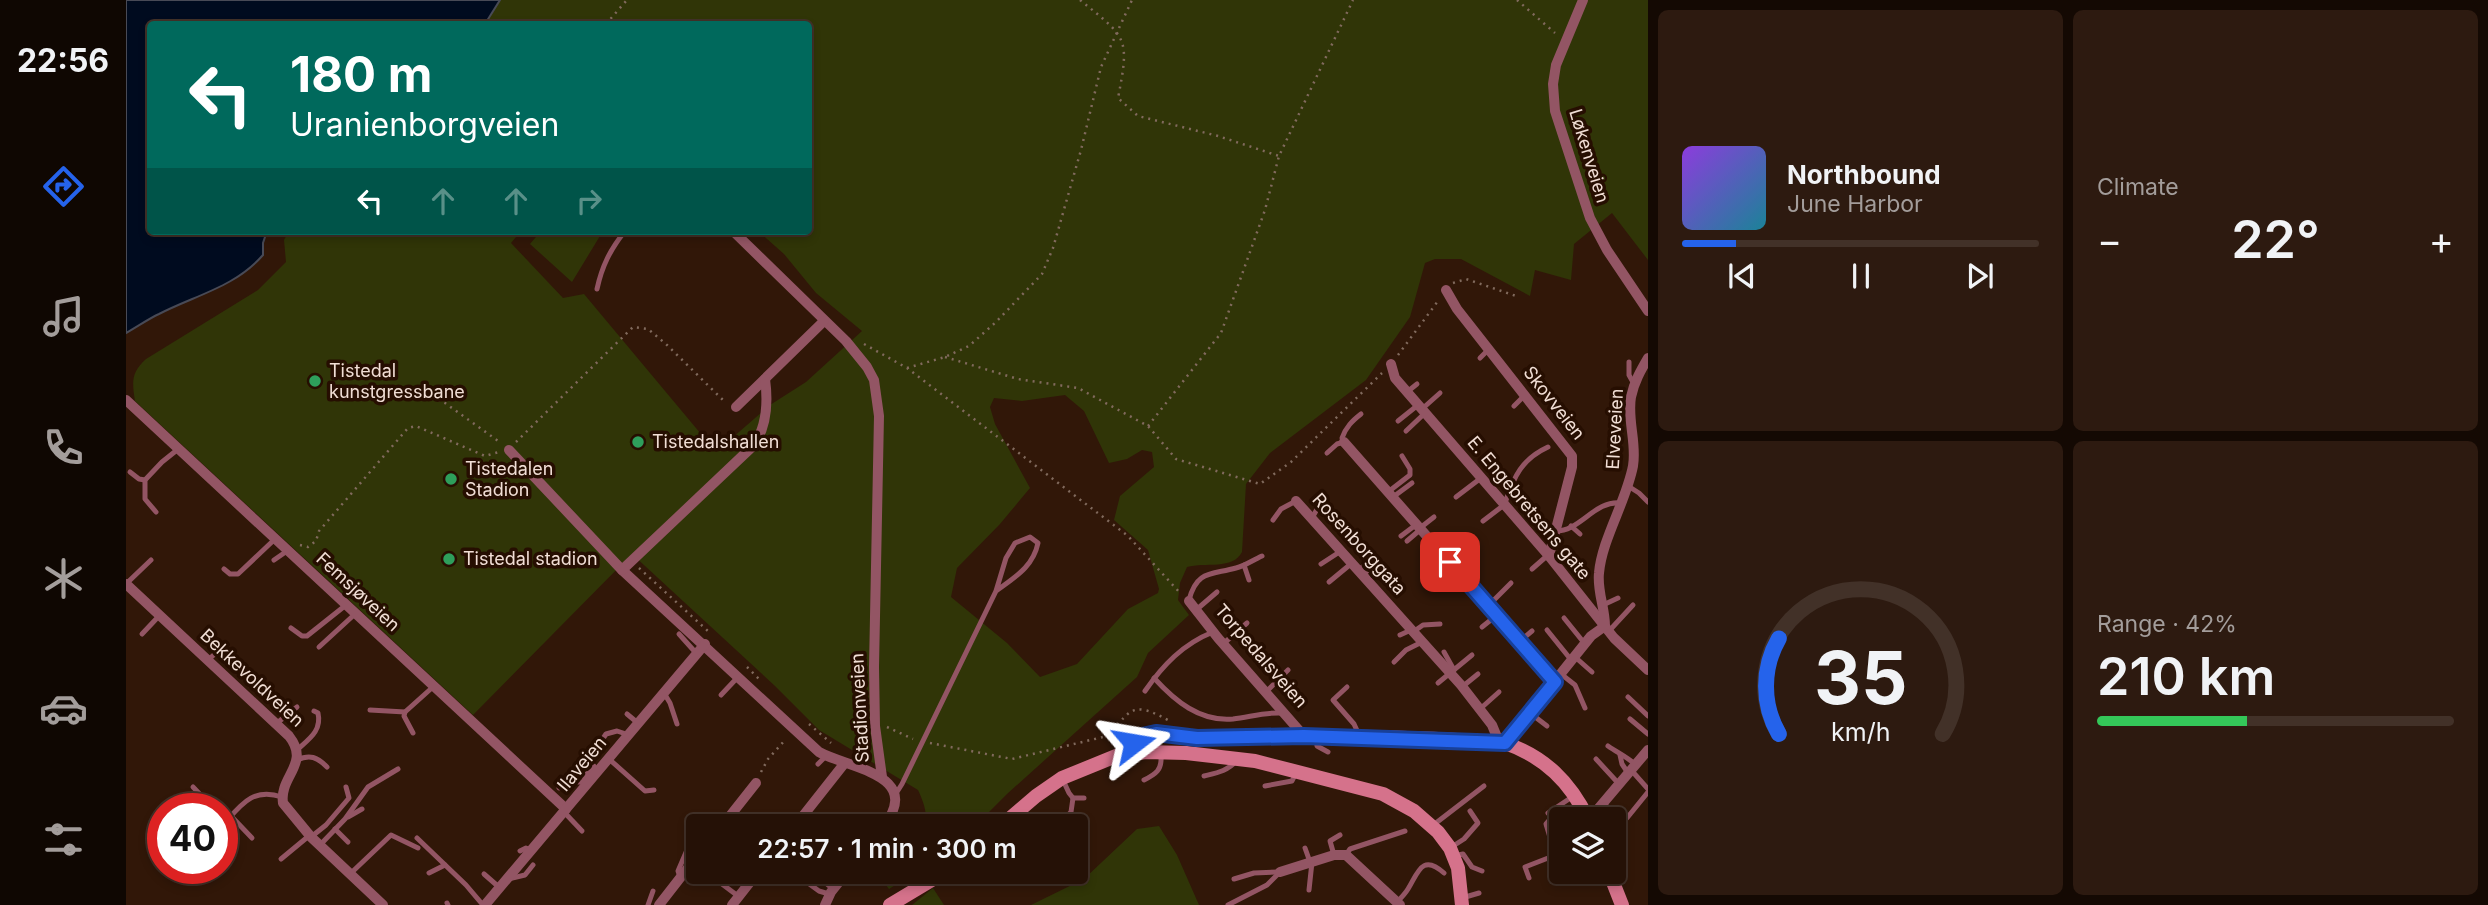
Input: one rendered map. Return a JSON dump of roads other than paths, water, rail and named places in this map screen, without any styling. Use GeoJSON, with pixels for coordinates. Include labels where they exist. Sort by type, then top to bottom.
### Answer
{"type":"FeatureCollection","features":[{"type":"Feature","properties":{"kind":"main road","name":"Torpedalsveien"},"geometry":{"type":"LineString","coordinates":[[1015,814],[1062,779],[1099,762],[1134,752],[1134,743],[1138,737],[1146,734],[1197,738],[1310,736],[1502,742],[1543,761],[1559,774],[1582,807]]}},
{"type":"Feature","properties":{"kind":"main road"},"geometry":{"type":"LineString","coordinates":[[1134,752],[1238,759],[1297,770],[1383,794],[1414,811],[1432,826],[1452,852],[1461,881],[1462,901]]}},
{"type":"Feature","properties":{"kind":"main road"},"geometry":{"type":"LineString","coordinates":[[890,905],[925,884]]}},
{"type":"Feature","properties":{"kind":"main road"},"geometry":{"type":"LineString","coordinates":[[1614,884],[1622,905]]}},
{"type":"Feature","properties":{"kind":"street","name":"Løkenveien"},"geometry":{"type":"LineString","coordinates":[[1583,0],[1556,65],[1553,84],[1555,111],[1583,202],[1607,250],[1648,311]]}},
{"type":"Feature","properties":{"kind":"street","name":"Stadionveien"},"geometry":{"type":"LineString","coordinates":[[737,235],[846,341],[874,380],[879,416],[875,714],[882,777]]}},
{"type":"Feature","properties":{"kind":"street","name":"Skovveien"},"geometry":{"type":"LineString","coordinates":[[1446,290],[1457,309],[1527,392],[1573,456],[1548,555]]}},
{"type":"Feature","properties":{"kind":"street"},"geometry":{"type":"LineString","coordinates":[[736,407],[824,321]]}},
{"type":"Feature","properties":{"kind":"street","name":"Elveveien"},"geometry":{"type":"LineString","coordinates":[[1607,628],[1599,586],[1600,564],[1628,486],[1634,457],[1630,408],[1634,384],[1648,358]]}},
{"type":"Feature","properties":{"kind":"street","name":"E. Engebretsens gate"},"geometry":{"type":"LineString","coordinates":[[1391,364],[1395,378],[1548,555],[1607,628],[1648,670]]}},
{"type":"Feature","properties":{"kind":"street"},"geometry":{"type":"LineString","coordinates":[[622,570],[754,445],[759,437],[768,403],[765,379]]}},
{"type":"Feature","properties":{"kind":"street","name":"Femsjøveien"},"geometry":{"type":"LineString","coordinates":[[127,403],[565,811]]}},
{"type":"Feature","properties":{"kind":"street"},"geometry":{"type":"LineString","coordinates":[[1344,442],[1520,641],[1558,678]]}},
{"type":"Feature","properties":{"kind":"street","name":"Stadionveien"},"geometry":{"type":"LineString","coordinates":[[509,450],[622,570],[705,644],[743,671],[822,760],[849,760],[882,777]]}},
{"type":"Feature","properties":{"kind":"street","name":"Rosenborggata"},"geometry":{"type":"LineString","coordinates":[[1297,501],[1358,569],[1398,607],[1412,631],[1452,672],[1502,742]]}},
{"type":"Feature","properties":{"kind":"street","name":"Bekkevoldveien"},"geometry":{"type":"LineString","coordinates":[[126,584],[277,723],[294,743],[297,755]]}},
{"type":"Feature","properties":{"kind":"street","name":"Torpedalsveien"},"geometry":{"type":"LineString","coordinates":[[1192,606],[1223,644],[1250,667],[1285,714],[1310,736]]}},
{"type":"Feature","properties":{"kind":"street"},"geometry":{"type":"LineString","coordinates":[[1502,742],[1530,713],[1585,644],[1607,628]]}},
{"type":"Feature","properties":{"kind":"street","name":"Ilaveien"},"geometry":{"type":"LineString","coordinates":[[484,905],[532,850],[538,836],[565,811],[584,784],[609,759],[705,644]]}},
{"type":"Feature","properties":{"kind":"street"},"geometry":{"type":"LineString","coordinates":[[297,755],[282,797],[289,812],[313,839],[383,905]]}},
{"type":"Feature","properties":{"kind":"street"},"geometry":{"type":"LineString","coordinates":[[805,814],[849,760]]}},
{"type":"Feature","properties":{"kind":"street"},"geometry":{"type":"LineString","coordinates":[[1599,807],[1639,763]]}},
{"type":"Feature","properties":{"kind":"street"},"geometry":{"type":"LineString","coordinates":[[882,777],[895,795],[893,814]]}},
{"type":"Feature","properties":{"kind":"street"},"geometry":{"type":"LineString","coordinates":[[731,814],[756,783]]}},
{"type":"Feature","properties":{"kind":"street"},"geometry":{"type":"LineString","coordinates":[[1280,872],[1340,855],[1399,904]]}},
{"type":"Feature","properties":{"kind":"street"},"geometry":{"type":"LineString","coordinates":[[659,905],[686,866]]}},
{"type":"Feature","properties":{"kind":"street"},"geometry":{"type":"LineString","coordinates":[[735,900],[746,886]]}},
{"type":"Feature","properties":{"kind":"lane"},"geometry":{"type":"LineString","coordinates":[[597,289],[607,255],[622,235]]}},
{"type":"Feature","properties":{"kind":"lane"},"geometry":{"type":"LineString","coordinates":[[1480,358],[1489,349]]}},
{"type":"Feature","properties":{"kind":"lane"},"geometry":{"type":"LineString","coordinates":[[1629,362],[1629,375],[1634,384]]}},
{"type":"Feature","properties":{"kind":"lane"},"geometry":{"type":"LineString","coordinates":[[1407,392],[1417,384]]}},
{"type":"Feature","properties":{"kind":"lane"},"geometry":{"type":"LineString","coordinates":[[1514,406],[1527,392]]}},
{"type":"Feature","properties":{"kind":"lane"},"geometry":{"type":"LineString","coordinates":[[1406,430],[1422,409],[1440,393]]}},
{"type":"Feature","properties":{"kind":"lane"},"geometry":{"type":"LineString","coordinates":[[1398,421],[1422,409]]}},
{"type":"Feature","properties":{"kind":"lane"},"geometry":{"type":"LineString","coordinates":[[1327,453],[1337,444],[1344,442],[1344,432],[1361,414]]}},
{"type":"Feature","properties":{"kind":"lane"},"geometry":{"type":"LineString","coordinates":[[1483,521],[1504,505],[1526,461],[1548,447]]}},
{"type":"Feature","properties":{"kind":"lane"},"geometry":{"type":"LineString","coordinates":[[156,512],[145,499],[145,480],[177,450]]}},
{"type":"Feature","properties":{"kind":"lane"},"geometry":{"type":"LineString","coordinates":[[1391,494],[1410,474],[1402,456]]}},
{"type":"Feature","properties":{"kind":"lane"},"geometry":{"type":"LineString","coordinates":[[130,472],[145,480]]}},
{"type":"Feature","properties":{"kind":"lane"},"geometry":{"type":"LineString","coordinates":[[1456,497],[1481,478]]}},
{"type":"Feature","properties":{"kind":"lane"},"geometry":{"type":"LineString","coordinates":[[1391,494],[1412,483]]}},
{"type":"Feature","properties":{"kind":"lane"},"geometry":{"type":"LineString","coordinates":[[1628,486],[1648,502]]}},
{"type":"Feature","properties":{"kind":"lane"},"geometry":{"type":"LineString","coordinates":[[1312,518],[1325,495]]}},
{"type":"Feature","properties":{"kind":"lane"},"geometry":{"type":"LineString","coordinates":[[1273,520],[1281,509],[1297,501]]}},
{"type":"Feature","properties":{"kind":"lane"},"geometry":{"type":"LineString","coordinates":[[1555,531],[1571,526],[1605,503],[1623,503]]}},
{"type":"Feature","properties":{"kind":"lane"},"geometry":{"type":"LineString","coordinates":[[1401,536],[1434,517]]}},
{"type":"Feature","properties":{"kind":"lane"},"geometry":{"type":"LineString","coordinates":[[1571,526],[1580,534]]}},
{"type":"Feature","properties":{"kind":"lane"},"geometry":{"type":"LineString","coordinates":[[1407,541],[1419,527]]}},
{"type":"Feature","properties":{"kind":"lane"},"geometry":{"type":"LineString","coordinates":[[895,795],[996,591],[1006,558],[1015,542],[1030,537],[1038,543],[1035,555],[1024,571],[996,591]]}},
{"type":"Feature","properties":{"kind":"lane"},"geometry":{"type":"LineString","coordinates":[[224,569],[230,574],[238,574],[275,540]]}},
{"type":"Feature","properties":{"kind":"lane"},"geometry":{"type":"LineString","coordinates":[[274,560],[287,551]]}},
{"type":"Feature","properties":{"kind":"lane"},"geometry":{"type":"LineString","coordinates":[[1321,564],[1342,551]]}},
{"type":"Feature","properties":{"kind":"lane"},"geometry":{"type":"LineString","coordinates":[[1450,562],[1464,551]]}},
{"type":"Feature","properties":{"kind":"lane"},"geometry":{"type":"LineString","coordinates":[[1532,569],[1548,555]]}},
{"type":"Feature","properties":{"kind":"lane"},"geometry":{"type":"LineString","coordinates":[[1192,606],[1194,586],[1202,576],[1244,565],[1262,556]]}},
{"type":"Feature","properties":{"kind":"lane"},"geometry":{"type":"LineString","coordinates":[[1358,569],[1374,558]]}},
{"type":"Feature","properties":{"kind":"lane"},"geometry":{"type":"LineString","coordinates":[[126,584],[151,560]]}},
{"type":"Feature","properties":{"kind":"lane"},"geometry":{"type":"LineString","coordinates":[[1329,582],[1380,562]]}},
{"type":"Feature","properties":{"kind":"lane"},"geometry":{"type":"LineString","coordinates":[[1244,565],[1249,580]]}},
{"type":"Feature","properties":{"kind":"lane"},"geometry":{"type":"LineString","coordinates":[[1489,605],[1511,583]]}},
{"type":"Feature","properties":{"kind":"lane"},"geometry":{"type":"LineString","coordinates":[[1192,606],[1217,592]]}},
{"type":"Feature","properties":{"kind":"lane"},"geometry":{"type":"LineString","coordinates":[[1603,605],[1618,598]]}},
{"type":"Feature","properties":{"kind":"lane"},"geometry":{"type":"LineString","coordinates":[[291,628],[302,636],[307,636],[346,605]]}},
{"type":"Feature","properties":{"kind":"lane"},"geometry":{"type":"LineString","coordinates":[[1607,628],[1633,605]]}},
{"type":"Feature","properties":{"kind":"lane"},"geometry":{"type":"LineString","coordinates":[[319,648],[355,614]]}},
{"type":"Feature","properties":{"kind":"lane"},"geometry":{"type":"LineString","coordinates":[[1482,627],[1497,615]]}},
{"type":"Feature","properties":{"kind":"lane"},"geometry":{"type":"LineString","coordinates":[[142,634],[159,616]]}},
{"type":"Feature","properties":{"kind":"lane"},"geometry":{"type":"LineString","coordinates":[[1564,618],[1585,644]]}},
{"type":"Feature","properties":{"kind":"lane"},"geometry":{"type":"LineString","coordinates":[[1223,644],[1247,624]]}},
{"type":"Feature","properties":{"kind":"lane"},"geometry":{"type":"LineString","coordinates":[[1400,635],[1423,625],[1440,624]]}},
{"type":"Feature","properties":{"kind":"lane"},"geometry":{"type":"LineString","coordinates":[[1520,641],[1532,631]]}},
{"type":"Feature","properties":{"kind":"lane"},"geometry":{"type":"LineString","coordinates":[[1547,631],[1573,659],[1592,672]]}},
{"type":"Feature","properties":{"kind":"lane"},"geometry":{"type":"LineString","coordinates":[[1145,691],[1180,650],[1213,632]]}},
{"type":"Feature","properties":{"kind":"lane"},"geometry":{"type":"LineString","coordinates":[[679,634],[696,653]]}},
{"type":"Feature","properties":{"kind":"lane"},"geometry":{"type":"LineString","coordinates":[[208,660],[218,652],[214,642],[209,639]]}},
{"type":"Feature","properties":{"kind":"lane"},"geometry":{"type":"LineString","coordinates":[[1394,662],[1406,650],[1422,642]]}},
{"type":"Feature","properties":{"kind":"lane"},"geometry":{"type":"LineString","coordinates":[[1444,652],[1452,672]]}},
{"type":"Feature","properties":{"kind":"lane"},"geometry":{"type":"LineString","coordinates":[[1438,683],[1472,655]]}},
{"type":"Feature","properties":{"kind":"lane"},"geometry":{"type":"LineString","coordinates":[[1266,692],[1288,670]]}},
{"type":"Feature","properties":{"kind":"lane"},"geometry":{"type":"LineString","coordinates":[[721,695],[743,671]]}},
{"type":"Feature","properties":{"kind":"lane"},"geometry":{"type":"LineString","coordinates":[[1462,687],[1478,674]]}},
{"type":"Feature","properties":{"kind":"lane"},"geometry":{"type":"LineString","coordinates":[[1154,678],[1185,706],[1209,717],[1227,719],[1268,712],[1285,714]]}},
{"type":"Feature","properties":{"kind":"lane"},"geometry":{"type":"LineString","coordinates":[[1558,678],[1575,685],[1585,708]]}},
{"type":"Feature","properties":{"kind":"lane"},"geometry":{"type":"LineString","coordinates":[[413,733],[404,716],[405,712],[433,686]]}},
{"type":"Feature","properties":{"kind":"lane"},"geometry":{"type":"LineString","coordinates":[[1347,687],[1333,700],[1354,724],[1360,738]]}},
{"type":"Feature","properties":{"kind":"lane"},"geometry":{"type":"LineString","coordinates":[[1480,709],[1499,692]]}},
{"type":"Feature","properties":{"kind":"lane"},"geometry":{"type":"LineString","coordinates":[[664,693],[677,724]]}},
{"type":"Feature","properties":{"kind":"lane"},"geometry":{"type":"LineString","coordinates":[[1628,697],[1648,716]]}},
{"type":"Feature","properties":{"kind":"lane"},"geometry":{"type":"LineString","coordinates":[[277,723],[297,707]]}},
{"type":"Feature","properties":{"kind":"lane"},"geometry":{"type":"LineString","coordinates":[[370,710],[405,712]]}},
{"type":"Feature","properties":{"kind":"lane"},"geometry":{"type":"LineString","coordinates":[[297,755],[318,729],[318,713],[314,711]]}},
{"type":"Feature","properties":{"kind":"lane"},"geometry":{"type":"LineString","coordinates":[[627,713],[639,724]]}},
{"type":"Feature","properties":{"kind":"lane"},"geometry":{"type":"LineString","coordinates":[[1530,713],[1547,726]]}},
{"type":"Feature","properties":{"kind":"lane"},"geometry":{"type":"LineString","coordinates":[[1630,719],[1648,734]]}},
{"type":"Feature","properties":{"kind":"lane"},"geometry":{"type":"LineString","coordinates":[[604,737],[617,731],[629,735]]}},
{"type":"Feature","properties":{"kind":"lane"},"geometry":{"type":"LineString","coordinates":[[1310,736],[1317,746],[1328,752]]}},
{"type":"Feature","properties":{"kind":"lane"},"geometry":{"type":"LineString","coordinates":[[1603,803],[1620,818],[1627,817],[1648,791],[1639,763],[1608,747]]}},
{"type":"Feature","properties":{"kind":"lane"},"geometry":{"type":"LineString","coordinates":[[1144,780],[1159,770],[1162,764],[1161,752]]}},
{"type":"Feature","properties":{"kind":"lane"},"geometry":{"type":"LineString","coordinates":[[297,755],[315,757],[327,766]]}},
{"type":"Feature","properties":{"kind":"lane"},"geometry":{"type":"LineString","coordinates":[[1620,755],[1622,764],[1639,763]]}},
{"type":"Feature","properties":{"kind":"lane"},"geometry":{"type":"LineString","coordinates":[[609,759],[645,791],[654,790]]}},
{"type":"Feature","properties":{"kind":"lane"},"geometry":{"type":"LineString","coordinates":[[1204,776],[1231,766],[1238,759]]}},
{"type":"Feature","properties":{"kind":"lane"},"geometry":{"type":"LineString","coordinates":[[1596,759],[1619,784]]}},
{"type":"Feature","properties":{"kind":"lane"},"geometry":{"type":"LineString","coordinates":[[559,788],[571,782],[584,784],[585,776],[594,766]]}},
{"type":"Feature","properties":{"kind":"lane"},"geometry":{"type":"LineString","coordinates":[[281,859],[313,839],[335,830],[368,787],[398,769]]}},
{"type":"Feature","properties":{"kind":"lane"},"geometry":{"type":"LineString","coordinates":[[1265,786],[1292,781],[1297,770]]}},
{"type":"Feature","properties":{"kind":"lane"},"geometry":{"type":"LineString","coordinates":[[1062,779],[1073,798],[1068,814]]}},
{"type":"Feature","properties":{"kind":"lane"},"geometry":{"type":"LineString","coordinates":[[1432,826],[1484,786]]}},
{"type":"Feature","properties":{"kind":"lane"},"geometry":{"type":"LineString","coordinates":[[193,787],[199,793]]}},
{"type":"Feature","properties":{"kind":"lane"},"geometry":{"type":"LineString","coordinates":[[313,839],[349,798],[346,787]]}},
{"type":"Feature","properties":{"kind":"lane"},"geometry":{"type":"LineString","coordinates":[[238,809],[258,794],[271,793],[282,797]]}},
{"type":"Feature","properties":{"kind":"lane"},"geometry":{"type":"LineString","coordinates":[[1073,798],[1084,798]]}},
{"type":"Feature","properties":{"kind":"lane"},"geometry":{"type":"LineString","coordinates":[[1548,813],[1578,799]]}},
{"type":"Feature","properties":{"kind":"lane"},"geometry":{"type":"LineString","coordinates":[[1566,807],[1578,799]]}},
{"type":"Feature","properties":{"kind":"lane"},"geometry":{"type":"LineString","coordinates":[[345,818],[362,809]]}},
{"type":"Feature","properties":{"kind":"lane"},"geometry":{"type":"LineString","coordinates":[[1021,809],[1025,814]]}},
{"type":"Feature","properties":{"kind":"lane"},"geometry":{"type":"LineString","coordinates":[[565,811],[582,831]]}},
{"type":"Feature","properties":{"kind":"lane"},"geometry":{"type":"LineString","coordinates":[[1452,852],[1478,823],[1470,811]]}},
{"type":"Feature","properties":{"kind":"lane"},"geometry":{"type":"LineString","coordinates":[[238,823],[252,838]]}},
{"type":"Feature","properties":{"kind":"lane"},"geometry":{"type":"LineString","coordinates":[[335,830],[348,842]]}},
{"type":"Feature","properties":{"kind":"lane"},"geometry":{"type":"LineString","coordinates":[[1340,835],[1330,841],[1340,855],[1350,849],[1405,831]]}},
{"type":"Feature","properties":{"kind":"lane"},"geometry":{"type":"LineString","coordinates":[[349,874],[391,835],[445,865],[484,905]]}},
{"type":"Feature","properties":{"kind":"lane"},"geometry":{"type":"LineString","coordinates":[[417,838],[418,848]]}},
{"type":"Feature","properties":{"kind":"lane"},"geometry":{"type":"LineString","coordinates":[[520,851],[526,848],[532,850]]}},
{"type":"Feature","properties":{"kind":"lane"},"geometry":{"type":"LineString","coordinates":[[1305,848],[1311,862],[1309,890]]}},
{"type":"Feature","properties":{"kind":"lane"},"geometry":{"type":"LineString","coordinates":[[1452,852],[1463,853],[1472,867],[1482,871]]}},
{"type":"Feature","properties":{"kind":"lane"},"geometry":{"type":"LineString","coordinates":[[1530,878],[1525,867],[1549,858]]}},
{"type":"Feature","properties":{"kind":"lane"},"geometry":{"type":"LineString","coordinates":[[1399,904],[1414,874],[1421,867],[1429,864],[1437,866],[1444,873]]}},
{"type":"Feature","properties":{"kind":"lane"},"geometry":{"type":"LineString","coordinates":[[429,873],[445,865]]}},
{"type":"Feature","properties":{"kind":"lane"},"geometry":{"type":"LineString","coordinates":[[484,874],[504,883],[525,875],[533,865]]}},
{"type":"Feature","properties":{"kind":"lane"},"geometry":{"type":"LineString","coordinates":[[1234,879],[1254,873],[1280,872]]}},
{"type":"Feature","properties":{"kind":"lane"},"geometry":{"type":"LineString","coordinates":[[1228,905],[1238,903],[1267,885],[1280,872]]}},
{"type":"Feature","properties":{"kind":"lane"},"geometry":{"type":"LineString","coordinates":[[721,884],[735,900]]}},
{"type":"Feature","properties":{"kind":"lane"},"geometry":{"type":"LineString","coordinates":[[809,884],[829,896]]}},
{"type":"Feature","properties":{"kind":"lane"},"geometry":{"type":"LineString","coordinates":[[648,905],[653,891]]}},
{"type":"Feature","properties":{"kind":"lane"},"geometry":{"type":"LineString","coordinates":[[1462,901],[1479,893]]}},
{"type":"Feature","properties":{"kind":"water"},"geometry":{"type":"Polygon","coordinates":[[[126,0],[500,0],[487,21],[147,21],[147,235],[266,235],[263,255],[240,275],[126,333],[126,0]]]}},
{"type":"Feature","properties":{"kind":"place","name":"Tistedal kunstgressbane"},"geometry":{"type":"Point","coordinates":[315,381]}},
{"type":"Feature","properties":{"kind":"place","name":"Tistedalshallen"},"geometry":{"type":"Point","coordinates":[638,442]}},
{"type":"Feature","properties":{"kind":"place","name":"Tistedalen Stadion"},"geometry":{"type":"Point","coordinates":[451,479]}},
{"type":"Feature","properties":{"kind":"place","name":"Tistedal stadion"},"geometry":{"type":"Point","coordinates":[449,559]}}]}
